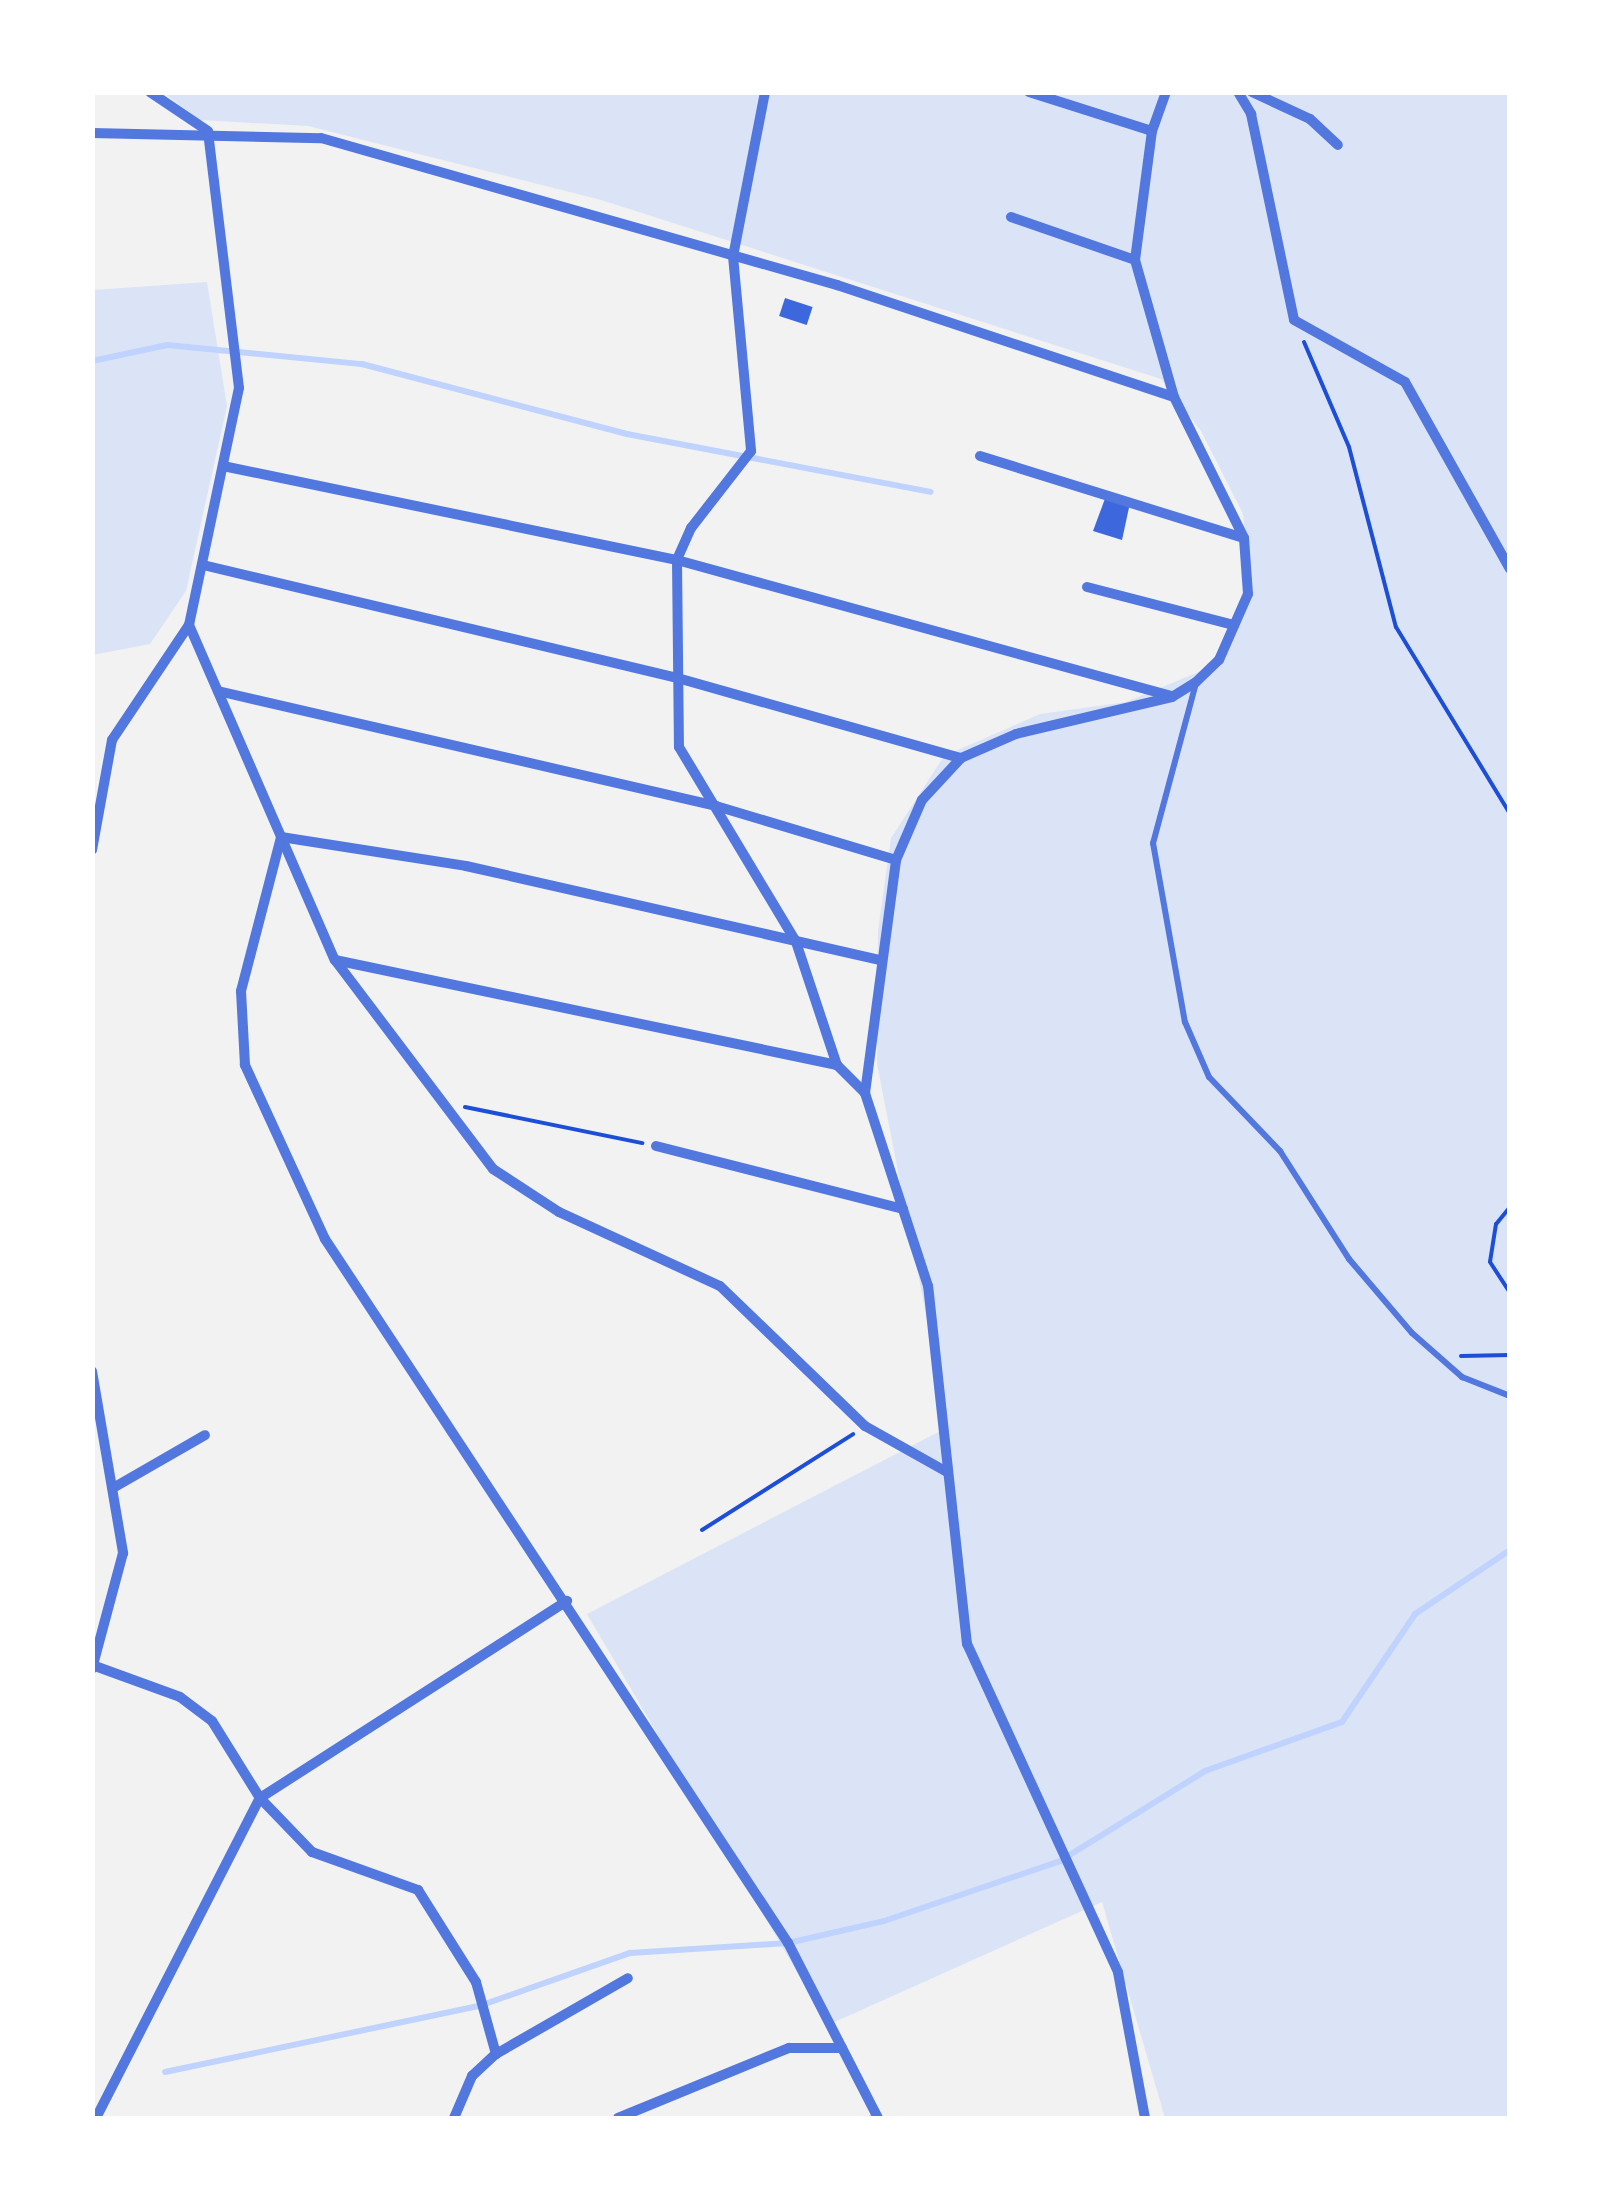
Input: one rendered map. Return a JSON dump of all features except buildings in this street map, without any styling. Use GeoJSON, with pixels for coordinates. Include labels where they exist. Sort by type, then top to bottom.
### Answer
{"type":"FeatureCollection","features":[{"type":"Feature","properties":{"kind":"street"},"geometry":{"type":"LineString","coordinates":[[92,850],[112,740],[189,625],[224,466],[241,366],[208,132],[150,92]]}},
{"type":"Feature","properties":{"kind":"street"},"geometry":{"type":"LineString","coordinates":[[765,92],[732,256],[751,451],[740,471],[691,528],[678,560],[674,677],[679,748],[796,942],[838,1065],[865,1093]]}},
{"type":"Feature","properties":{"kind":"street"},"geometry":{"type":"LineString","coordinates":[[1030,92],[1152,131]]}},
{"type":"Feature","properties":{"kind":"street"},"geometry":{"type":"LineString","coordinates":[[1144,2118],[1118,1972],[967,1644],[928,1286],[865,1093],[896,860],[922,800],[962,758],[1016,734],[1172,696],[1196,682],[1234,625],[1248,594],[1244,538],[1174,398],[1135,260],[1152,131],[1166,92]]}},
{"type":"Feature","properties":{"kind":"street"},"geometry":{"type":"LineString","coordinates":[[1238,92],[1251,114],[1294,320],[1405,382],[1510,569]]}},
{"type":"Feature","properties":{"kind":"street"},"geometry":{"type":"LineString","coordinates":[[1252,92],[1310,119],[1338,145]]}},
{"type":"Feature","properties":{"kind":"street"},"geometry":{"type":"LineString","coordinates":[[92,133],[208,132],[321,138],[732,256],[1174,398]]}},
{"type":"Feature","properties":{"kind":"street"},"geometry":{"type":"LineString","coordinates":[[1011,217],[1135,260]]}},
{"type":"Feature","properties":{"kind":"street"},"geometry":{"type":"LineString","coordinates":[[980,456],[1244,538]]}},
{"type":"Feature","properties":{"kind":"street"},"geometry":{"type":"LineString","coordinates":[[224,466],[678,560],[1172,696]]}},
{"type":"Feature","properties":{"kind":"street"},"geometry":{"type":"LineString","coordinates":[[203,565],[674,677],[962,758]]}},
{"type":"Feature","properties":{"kind":"street"},"geometry":{"type":"LineString","coordinates":[[1088,587],[1234,625]]}},
{"type":"Feature","properties":{"kind":"street"},"geometry":{"type":"LineString","coordinates":[[189,625],[334,960],[440,1102],[526,1195],[746,1304],[865,1426],[947,1472]]}},
{"type":"Feature","properties":{"kind":"street"},"geometry":{"type":"LineString","coordinates":[[218,692],[716,806],[896,860]]}},
{"type":"Feature","properties":{"kind":"street"},"geometry":{"type":"LineString","coordinates":[[281,837],[466,866],[881,960]]}},
{"type":"Feature","properties":{"kind":"street"},"geometry":{"type":"LineString","coordinates":[[281,837],[241,991],[245,1065],[325,1239],[567,1601],[788,1943],[878,2118]]}},
{"type":"Feature","properties":{"kind":"street"},"geometry":{"type":"LineString","coordinates":[[334,960],[838,1065]]}},
{"type":"Feature","properties":{"kind":"street"},"geometry":{"type":"LineString","coordinates":[[656,1146],[903,1210]]}},
{"type":"Feature","properties":{"kind":"street"},"geometry":{"type":"LineString","coordinates":[[92,1370],[113,1488],[122,1571],[94,1668],[180,1697],[212,1720],[260,1798],[312,1852],[418,1890],[476,1982],[496,2054]]}},
{"type":"Feature","properties":{"kind":"street"},"geometry":{"type":"LineString","coordinates":[[113,1488],[205,1435]]}},
{"type":"Feature","properties":{"kind":"street"},"geometry":{"type":"LineString","coordinates":[[96,2118],[260,1798],[567,1601]]}},
{"type":"Feature","properties":{"kind":"street"},"geometry":{"type":"LineString","coordinates":[[454,2118],[472,2076],[496,2054],[628,1978]]}},
{"type":"Feature","properties":{"kind":"street"},"geometry":{"type":"LineString","coordinates":[[618,2118],[790,2048],[842,2048]]}},
{"type":"Feature","properties":{"kind":"lane"},"geometry":{"type":"LineString","coordinates":[[1196,682],[1153,843],[1185,1022],[1208,1077],[1280,1151],[1349,1259],[1462,1377],[1510,1396]]}},
{"type":"Feature","properties":{"kind":"path"},"geometry":{"type":"LineString","coordinates":[[1294,320],[1349,446],[1396,627],[1510,814]]}},
{"type":"Feature","properties":{"kind":"path"},"geometry":{"type":"LineString","coordinates":[[440,1102],[656,1146]]}},
{"type":"Feature","properties":{"kind":"path"},"geometry":{"type":"LineString","coordinates":[[1510,1207],[1496,1224],[1490,1262],[1510,1293]]}},
{"type":"Feature","properties":{"kind":"path"},"geometry":{"type":"LineString","coordinates":[[1441,1354],[1510,1355]]}},
{"type":"Feature","properties":{"kind":"path"},"geometry":{"type":"LineString","coordinates":[[702,1530],[865,1426]]}},
{"type":"Feature","properties":{"kind":"shaded area"},"geometry":{"type":"Polygon","coordinates":[[[164,93],[1509,93],[1509,2118],[1165,2118],[1102,1902],[828,2025],[587,1614],[948,1427],[877,1064],[878,931],[891,838],[944,756],[1040,714],[1126,702],[1208,668],[1249,598],[1243,514],[1201,431],[1161,379],[601,200],[308,126],[199,120],[164,93]]]}},
{"type":"Feature","properties":{"kind":"shaded area"},"geometry":{"type":"Polygon","coordinates":[[[207,282],[227,406],[186,591],[150,644],[93,655],[93,290],[207,282]]]}},
{"type":"Feature","properties":{"kind":"waterway"},"geometry":{"type":"LineString","coordinates":[[92,361],[167,345],[362,364],[627,434],[931,492]]}},
{"type":"Feature","properties":{"kind":"waterway"},"geometry":{"type":"LineString","coordinates":[[165,2072],[482,2005],[630,1953],[788,1943],[884,1921],[1060,1861],[1205,1771],[1342,1722],[1415,1614],[1510,1550]]}}]}
